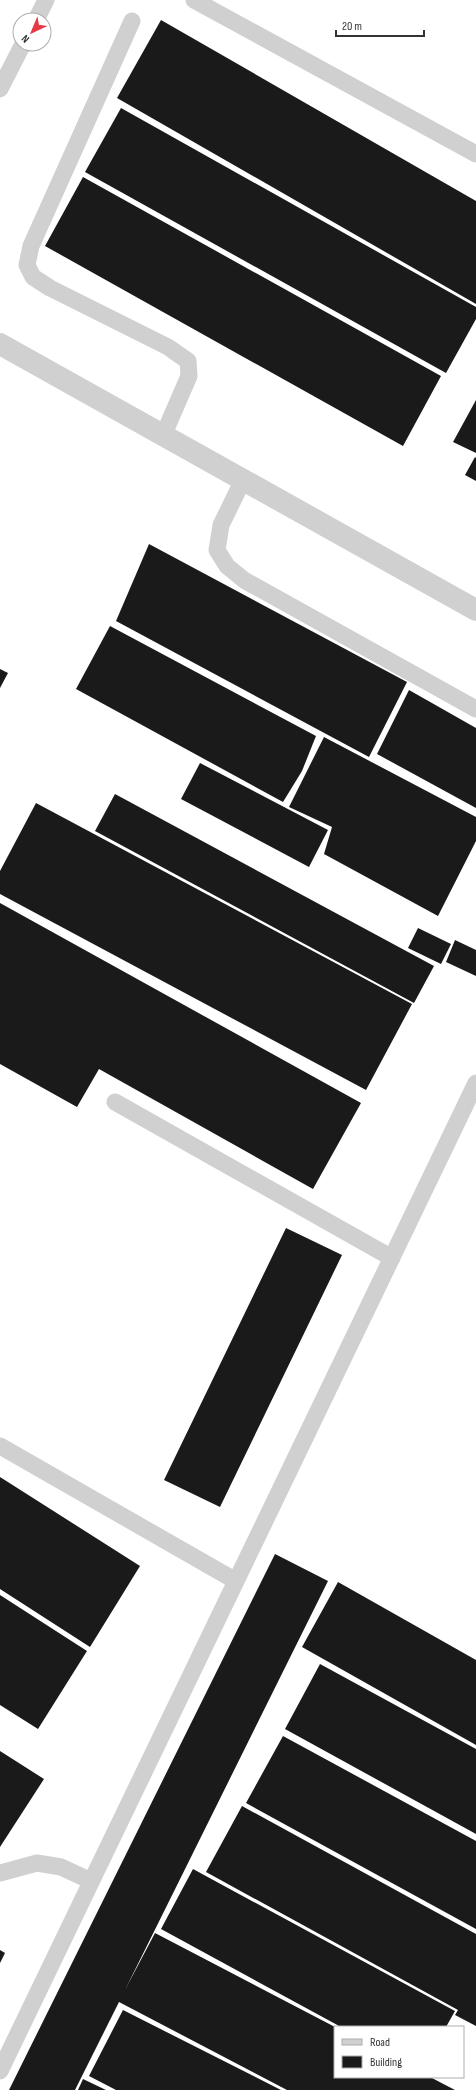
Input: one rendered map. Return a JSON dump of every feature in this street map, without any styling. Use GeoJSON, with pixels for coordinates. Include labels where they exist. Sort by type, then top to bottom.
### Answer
{"type":"FeatureCollection","features":[{"type":"Feature","properties":{"kind":"street"},"geometry":{"type":"LineString","coordinates":[[0,344],[476,610]]}},
{"type":"Feature","properties":{"kind":"lane"},"geometry":{"type":"LineString","coordinates":[[40,12],[46,0]]}},
{"type":"Feature","properties":{"kind":"lane"},"geometry":{"type":"LineString","coordinates":[[194,0],[476,154]]}},
{"type":"Feature","properties":{"kind":"lane"},"geometry":{"type":"LineString","coordinates":[[132,21],[32,246],[27,265],[33,277],[50,288],[168,347],[188,361],[189,376],[163,436]]}},
{"type":"Feature","properties":{"kind":"lane"},"geometry":{"type":"LineString","coordinates":[[0,89],[19,52]]}},
{"type":"Feature","properties":{"kind":"lane"},"geometry":{"type":"LineString","coordinates":[[243,480],[221,526],[217,550],[227,566],[244,580],[476,709]]}},
{"type":"Feature","properties":{"kind":"lane"},"geometry":{"type":"LineString","coordinates":[[0,2071],[476,1083]]}},
{"type":"Feature","properties":{"kind":"lane"},"geometry":{"type":"LineString","coordinates":[[115,1102],[392,1258]]}},
{"type":"Feature","properties":{"kind":"lane"},"geometry":{"type":"LineString","coordinates":[[0,1446],[236,1581]]}},
{"type":"Feature","properties":{"kind":"lane"},"geometry":{"type":"LineString","coordinates":[[0,1873],[37,1863],[61,1867],[91,1881]]}},
{"type":"Feature","properties":{"kind":"building"},"geometry":{"type":"Polygon","coordinates":[[[161,20],[476,201],[476,304],[117,98],[161,20]]]}},
{"type":"Feature","properties":{"kind":"building"},"geometry":{"type":"Polygon","coordinates":[[[121,108],[476,307],[476,319],[446,373],[85,172],[121,108]]]}},
{"type":"Feature","properties":{"kind":"building"},"geometry":{"type":"Polygon","coordinates":[[[83,177],[441,376],[403,446],[45,246],[83,177]]]}},
{"type":"Feature","properties":{"kind":"building"},"geometry":{"type":"Polygon","coordinates":[[[476,400],[476,453],[453,442],[476,400]]]}},
{"type":"Feature","properties":{"kind":"building"},"geometry":{"type":"Polygon","coordinates":[[[475,457],[476,458],[476,481],[465,475],[475,457]]]}},
{"type":"Feature","properties":{"kind":"building"},"geometry":{"type":"Polygon","coordinates":[[[149,544],[407,682],[369,757],[116,621],[149,544]]]}},
{"type":"Feature","properties":{"kind":"building"},"geometry":{"type":"Polygon","coordinates":[[[110,626],[316,736],[302,771],[283,802],[76,689],[110,626]]]}},
{"type":"Feature","properties":{"kind":"building"},"geometry":{"type":"Polygon","coordinates":[[[0,669],[8,673],[0,688],[0,669]]]}},
{"type":"Feature","properties":{"kind":"building"},"geometry":{"type":"Polygon","coordinates":[[[409,690],[476,728],[476,808],[377,754],[409,690]]]}},
{"type":"Feature","properties":{"kind":"building"},"geometry":{"type":"Polygon","coordinates":[[[324,737],[476,817],[476,841],[438,916],[324,854],[332,827],[289,807],[324,737]]]}},
{"type":"Feature","properties":{"kind":"building"},"geometry":{"type":"Polygon","coordinates":[[[200,763],[328,830],[309,867],[181,799],[200,763]]]}},
{"type":"Feature","properties":{"kind":"building"},"geometry":{"type":"Polygon","coordinates":[[[115,794],[434,966],[414,1003],[95,831],[115,794]]]}},
{"type":"Feature","properties":{"kind":"building"},"geometry":{"type":"Polygon","coordinates":[[[36,803],[412,1004],[366,1090],[0,894],[0,871],[36,803]]]}},
{"type":"Feature","properties":{"kind":"building"},"geometry":{"type":"Polygon","coordinates":[[[0,903],[361,1103],[313,1189],[99,1069],[77,1107],[0,1064],[0,903]]]}},
{"type":"Feature","properties":{"kind":"building"},"geometry":{"type":"Polygon","coordinates":[[[418,928],[451,944],[441,964],[408,948],[418,928]]]}},
{"type":"Feature","properties":{"kind":"building"},"geometry":{"type":"Polygon","coordinates":[[[455,940],[476,950],[476,976],[446,962],[455,940]]]}},
{"type":"Feature","properties":{"kind":"building"},"geometry":{"type":"Polygon","coordinates":[[[286,1228],[342,1255],[220,1507],[164,1480],[286,1228]]]}},
{"type":"Feature","properties":{"kind":"building"},"geometry":{"type":"Polygon","coordinates":[[[0,1477],[140,1566],[90,1647],[0,1589],[0,1477]]]}},
{"type":"Feature","properties":{"kind":"building"},"geometry":{"type":"Polygon","coordinates":[[[275,1554],[328,1581],[126,1988],[155,1933],[334,2026],[334,2078],[432,2078],[455,2090],[287,2090],[119,2002],[75,2090],[9,2090],[275,1554]]]}},
{"type":"Feature","properties":{"kind":"building"},"geometry":{"type":"Polygon","coordinates":[[[338,1582],[476,1660],[476,1745],[302,1647],[338,1582]]]}},
{"type":"Feature","properties":{"kind":"building"},"geometry":{"type":"Polygon","coordinates":[[[0,1595],[87,1651],[38,1729],[0,1705],[0,1595]]]}},
{"type":"Feature","properties":{"kind":"building"},"geometry":{"type":"Polygon","coordinates":[[[320,1664],[476,1749],[476,1834],[285,1729],[320,1664]]]}},
{"type":"Feature","properties":{"kind":"building"},"geometry":{"type":"Polygon","coordinates":[[[283,1736],[476,1841],[476,1929],[246,1803],[283,1736]]]}},
{"type":"Feature","properties":{"kind":"building"},"geometry":{"type":"Polygon","coordinates":[[[0,1751],[44,1779],[0,1847],[0,1751]]]}},
{"type":"Feature","properties":{"kind":"building"},"geometry":{"type":"Polygon","coordinates":[[[242,1806],[476,1934],[476,2026],[455,2015],[458,2010],[206,1872],[242,1806]]]}},
{"type":"Feature","properties":{"kind":"building"},"geometry":{"type":"Polygon","coordinates":[[[193,1869],[455,2011],[447,2026],[339,2026],[161,1929],[193,1869]]]}},
{"type":"Feature","properties":{"kind":"building"},"geometry":{"type":"Polygon","coordinates":[[[0,1950],[5,1953],[0,1963],[0,1950]]]}},
{"type":"Feature","properties":{"kind":"building"},"geometry":{"type":"Polygon","coordinates":[[[123,2010],[281,2090],[116,2090],[89,2076],[123,2010]]]}},
{"type":"Feature","properties":{"kind":"building"},"geometry":{"type":"Polygon","coordinates":[[[83,2079],[106,2090],[78,2090],[83,2079]]]}}]}
